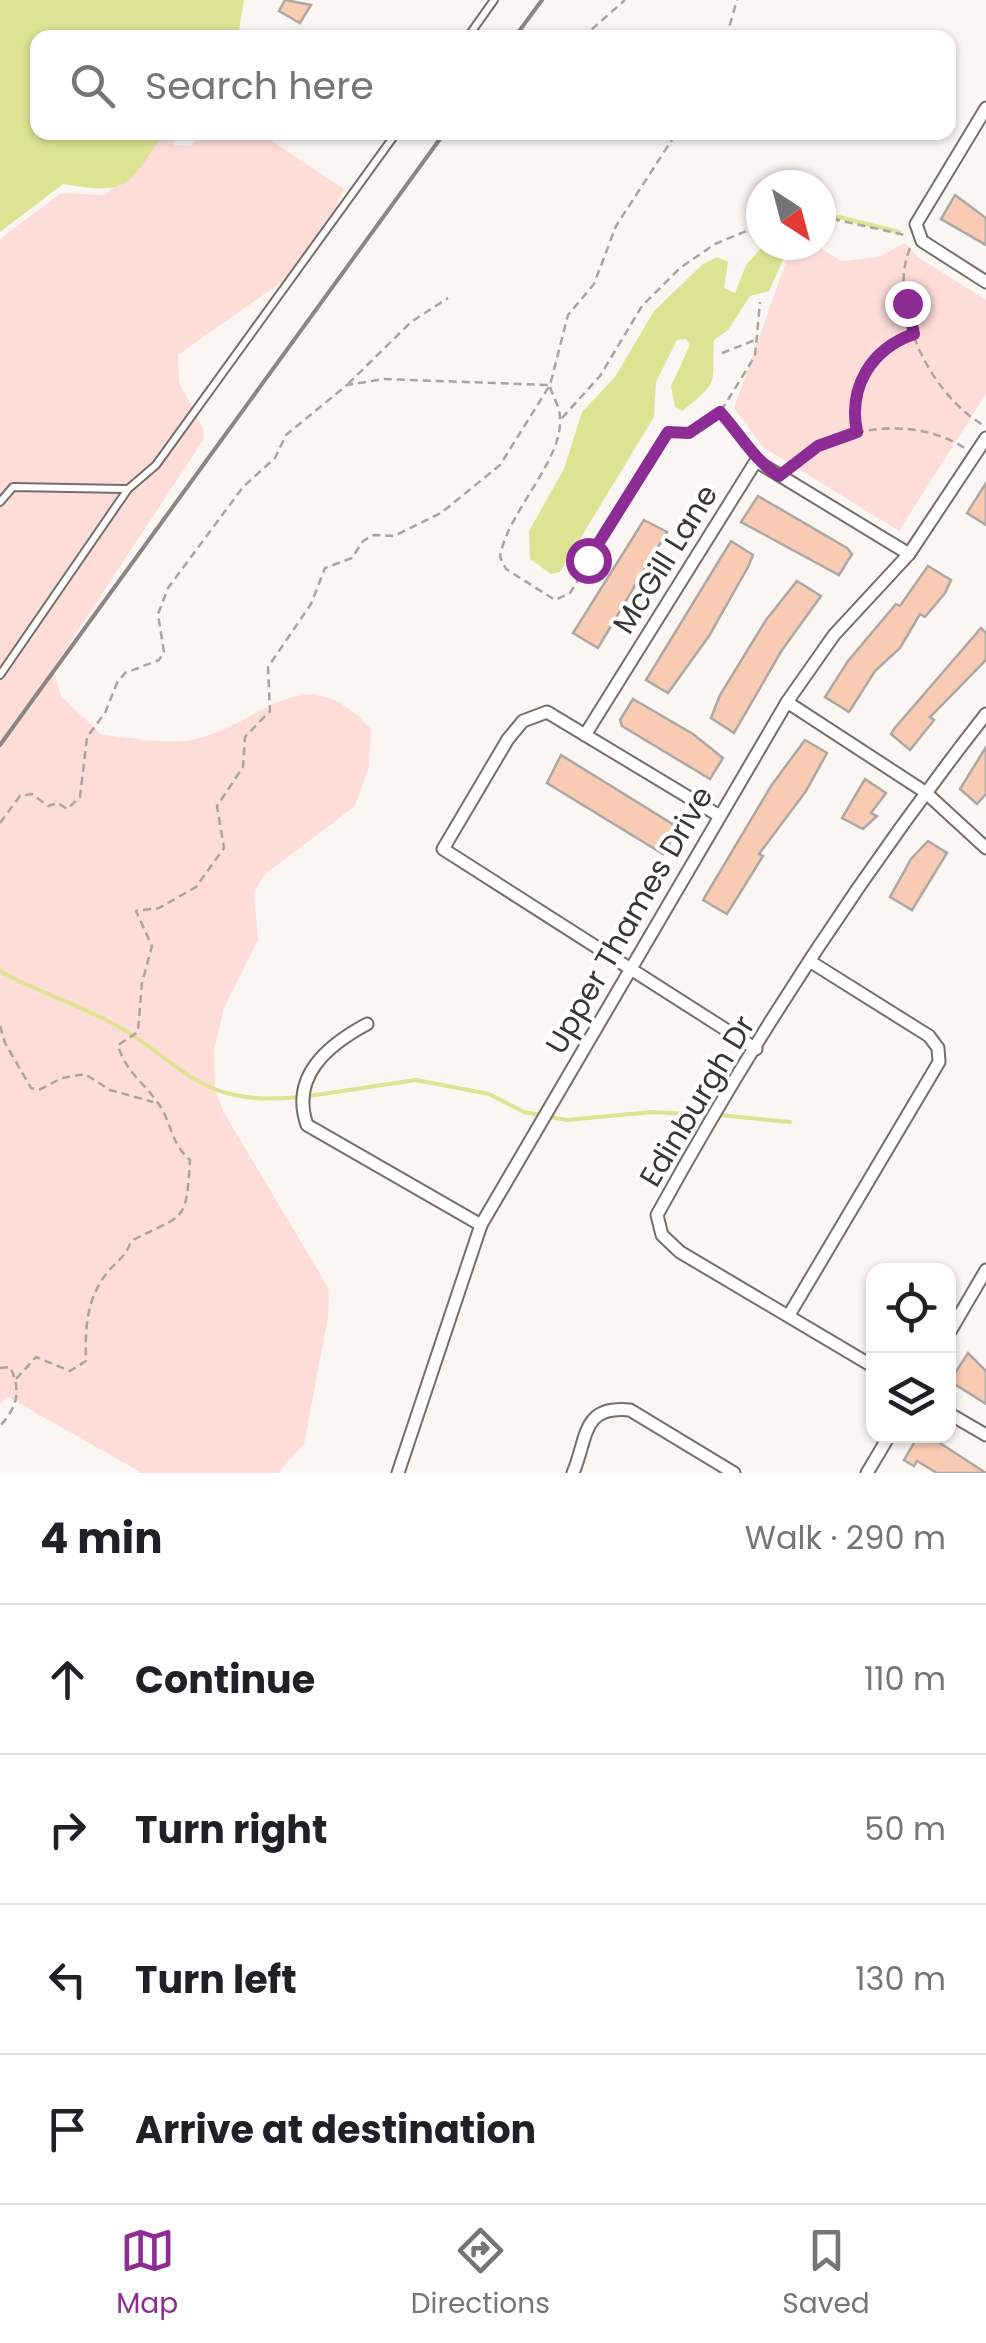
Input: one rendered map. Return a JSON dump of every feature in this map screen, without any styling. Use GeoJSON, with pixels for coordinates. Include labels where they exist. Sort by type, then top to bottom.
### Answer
{"type":"FeatureCollection","features":[{"type":"Feature","properties":{"kind":"street"},"geometry":{"type":"LineString","coordinates":[[986,108],[920,213],[917,233],[986,282]]}},
{"type":"Feature","properties":{"kind":"street","name":"Upper Thames Drive"},"geometry":{"type":"LineString","coordinates":[[398,1473],[481,1225],[787,702],[834,635],[909,554],[982,449]]}},
{"type":"Feature","properties":{"kind":"street"},"geometry":{"type":"LineString","coordinates":[[756,461],[909,554]]}},
{"type":"Feature","properties":{"kind":"street","name":"McGill Lane"},"geometry":{"type":"LineString","coordinates":[[585,735],[756,461]]}},
{"type":"Feature","properties":{"kind":"street"},"geometry":{"type":"LineString","coordinates":[[787,702],[925,792],[986,848]]}},
{"type":"Feature","properties":{"kind":"street"},"geometry":{"type":"LineString","coordinates":[[718,815],[546,712],[522,720],[443,849],[756,1048]]}},
{"type":"Feature","properties":{"kind":"street","name":"Edinburgh Dr"},"geometry":{"type":"LineString","coordinates":[[866,1362],[680,1252],[662,1234],[657,1215],[712,1115],[860,885],[986,714]]}},
{"type":"Feature","properties":{"kind":"street"},"geometry":{"type":"LineString","coordinates":[[789,1315],[939,1062],[938,1048],[930,1036],[811,962]]}},
{"type":"Feature","properties":{"kind":"street"},"geometry":{"type":"LineString","coordinates":[[366,1024],[335,1041],[316,1060],[305,1083],[301,1108],[306,1124],[481,1225]]}},
{"type":"Feature","properties":{"kind":"street"},"geometry":{"type":"LineString","coordinates":[[956,1321],[986,1270]]}},
{"type":"Feature","properties":{"kind":"street"},"geometry":{"type":"LineString","coordinates":[[573,1473],[587,1427],[596,1414],[612,1408],[630,1410],[734,1473]]}},
{"type":"Feature","properties":{"kind":"street"},"geometry":{"type":"LineString","coordinates":[[956,1418],[986,1435]]}},
{"type":"Feature","properties":{"kind":"street"},"geometry":{"type":"LineString","coordinates":[[866,1473],[885,1443]]}},
{"type":"Feature","properties":{"kind":"lane"},"geometry":{"type":"LineString","coordinates":[[472,30],[494,0]]}},
{"type":"Feature","properties":{"kind":"lane"},"geometry":{"type":"LineString","coordinates":[[0,675],[128,490],[156,464],[392,140]]}},
{"type":"Feature","properties":{"kind":"lane"},"geometry":{"type":"LineString","coordinates":[[0,502],[13,487],[128,490]]}},
{"type":"Feature","properties":{"kind":"path"},"geometry":{"type":"LineString","coordinates":[[591,30],[625,0]]}},
{"type":"Feature","properties":{"kind":"path"},"geometry":{"type":"LineString","coordinates":[[728,30],[737,0]]}},
{"type":"Feature","properties":{"kind":"path"},"geometry":{"type":"LineString","coordinates":[[16,1380],[36,1357],[70,1371],[86,1361],[85,1316],[106,1274],[125,1259],[131,1241],[175,1223],[187,1206],[190,1160],[175,1147],[155,1101],[122,1062],[118,1044],[138,1032],[142,984],[152,946],[136,912],[180,899],[196,887],[224,848],[217,806],[243,767],[246,737],[270,712],[268,667],[311,604],[316,582],[325,568],[352,558],[363,542],[374,536],[394,536],[458,500],[500,465],[550,386],[568,316],[594,284],[616,226],[672,140]]}},
{"type":"Feature","properties":{"kind":"path"},"geometry":{"type":"LineString","coordinates":[[836,220],[900,237],[917,233]]}},
{"type":"Feature","properties":{"kind":"path"},"geometry":{"type":"LineString","coordinates":[[746,232],[716,244],[680,268],[642,306],[600,376],[561,419],[540,472],[502,541],[500,557],[506,569],[560,602],[668,432],[689,433],[720,412],[755,356],[760,302]]}},
{"type":"Feature","properties":{"kind":"path"},"geometry":{"type":"LineString","coordinates":[[917,233],[907,252],[906,269],[914,334],[928,367],[948,395],[986,427]]}},
{"type":"Feature","properties":{"kind":"path"},"geometry":{"type":"LineString","coordinates":[[0,823],[20,796],[32,794],[48,806],[58,802],[67,809],[80,797],[87,737],[105,713],[117,684],[125,673],[159,660],[164,652],[158,614],[168,588],[243,487],[275,458],[286,434],[347,386],[411,322],[448,298]]}},
{"type":"Feature","properties":{"kind":"path"},"geometry":{"type":"LineString","coordinates":[[857,432],[854,408],[865,372],[881,352],[914,334]]}},
{"type":"Feature","properties":{"kind":"path"},"geometry":{"type":"LineString","coordinates":[[722,353],[756,340]]}},
{"type":"Feature","properties":{"kind":"path"},"geometry":{"type":"LineString","coordinates":[[347,386],[384,378],[550,386]]}},
{"type":"Feature","properties":{"kind":"path"},"geometry":{"type":"LineString","coordinates":[[550,386],[561,419]]}},
{"type":"Feature","properties":{"kind":"path"},"geometry":{"type":"LineString","coordinates":[[720,412],[743,438],[756,461]]}},
{"type":"Feature","properties":{"kind":"path"},"geometry":{"type":"LineString","coordinates":[[779,476],[818,446],[857,432],[896,429],[927,433],[982,449]]}},
{"type":"Feature","properties":{"kind":"path"},"geometry":{"type":"LineString","coordinates":[[0,1026],[4,1043],[31,1088],[39,1090],[84,1074],[110,1090],[155,1101]]}},
{"type":"Feature","properties":{"kind":"path"},"geometry":{"type":"LineString","coordinates":[[0,1368],[10,1368],[16,1380],[13,1412],[0,1426]]}},
{"type":"Feature","properties":{"kind":"shaded area"},"geometry":{"type":"Polygon","coordinates":[[[0,0],[244,0],[239,30],[30,30],[30,140],[159,140],[125,183],[102,188],[63,184],[0,232],[0,0]]]}},
{"type":"Feature","properties":{"kind":"shaded area"},"geometry":{"type":"Polygon","coordinates":[[[145,140],[174,140],[174,145],[191,146],[196,140],[270,140],[344,189],[334,211],[283,281],[178,355],[179,382],[203,428],[204,439],[53,668],[61,696],[102,735],[161,741],[196,739],[285,699],[305,695],[325,697],[347,707],[371,729],[369,767],[355,806],[264,875],[254,893],[258,940],[224,1008],[214,1050],[215,1089],[223,1111],[329,1289],[328,1317],[304,1444],[278,1473],[142,1473],[8,1397],[0,1404],[0,239],[61,193],[104,195],[124,179],[145,140]]]}},
{"type":"Feature","properties":{"kind":"shaded area"},"geometry":{"type":"Polygon","coordinates":[[[905,243],[918,257],[986,300],[986,394],[899,531],[763,447],[734,408],[787,260],[878,257],[905,243]]]}},
{"type":"Feature","properties":{"kind":"shaded area"},"geometry":{"type":"Polygon","coordinates":[[[717,257],[728,262],[724,288],[735,293],[750,260],[783,260],[769,291],[750,296],[728,330],[714,340],[709,387],[682,411],[675,407],[671,386],[690,345],[686,339],[677,340],[656,382],[654,417],[560,572],[551,574],[530,559],[529,531],[564,469],[582,412],[615,377],[654,311],[703,264],[717,257]]]}},
{"type":"Feature","properties":{"kind":"building"},"geometry":{"type":"Polygon","coordinates":[[[285,0],[311,5],[300,23],[279,11],[285,0]]]}},
{"type":"Feature","properties":{"kind":"building"},"geometry":{"type":"Polygon","coordinates":[[[955,195],[986,218],[986,245],[941,219],[955,195]]]}},
{"type":"Feature","properties":{"kind":"building"},"geometry":{"type":"Polygon","coordinates":[[[986,483],[986,525],[967,513],[986,483]]]}},
{"type":"Feature","properties":{"kind":"building"},"geometry":{"type":"Polygon","coordinates":[[[758,496],[847,548],[852,554],[839,575],[741,522],[758,496]]]}},
{"type":"Feature","properties":{"kind":"building"},"geometry":{"type":"Polygon","coordinates":[[[644,520],[667,532],[598,648],[573,633],[644,520]]]}},
{"type":"Feature","properties":{"kind":"building"},"geometry":{"type":"Polygon","coordinates":[[[731,541],[753,555],[709,636],[668,693],[646,680],[731,541]]]}},
{"type":"Feature","properties":{"kind":"building"},"geometry":{"type":"Polygon","coordinates":[[[928,566],[951,580],[945,593],[925,617],[920,614],[900,648],[875,671],[849,712],[825,697],[848,661],[896,604],[900,606],[928,566]]]}},
{"type":"Feature","properties":{"kind":"building"},"geometry":{"type":"Polygon","coordinates":[[[797,581],[821,596],[782,650],[734,733],[711,718],[720,695],[766,620],[797,581]]]}},
{"type":"Feature","properties":{"kind":"building"},"geometry":{"type":"Polygon","coordinates":[[[981,628],[986,633],[986,660],[930,717],[934,720],[910,750],[891,734],[981,628]]]}},
{"type":"Feature","properties":{"kind":"building"},"geometry":{"type":"Polygon","coordinates":[[[633,699],[693,734],[723,758],[710,779],[622,726],[620,720],[633,699]]]}},
{"type":"Feature","properties":{"kind":"building"},"geometry":{"type":"Polygon","coordinates":[[[805,740],[827,753],[806,791],[759,854],[763,856],[727,914],[703,900],[771,786],[805,740]]]}},
{"type":"Feature","properties":{"kind":"building"},"geometry":{"type":"Polygon","coordinates":[[[986,747],[986,794],[977,804],[960,789],[986,747]]]}},
{"type":"Feature","properties":{"kind":"building"},"geometry":{"type":"Polygon","coordinates":[[[561,755],[674,825],[677,831],[663,854],[547,783],[561,755]]]}},
{"type":"Feature","properties":{"kind":"building"},"geometry":{"type":"Polygon","coordinates":[[[865,779],[886,793],[871,813],[877,816],[863,829],[842,818],[865,779]]]}},
{"type":"Feature","properties":{"kind":"building"},"geometry":{"type":"Polygon","coordinates":[[[928,841],[947,853],[912,910],[890,897],[911,859],[928,841]]]}},
{"type":"Feature","properties":{"kind":"building"},"geometry":{"type":"Polygon","coordinates":[[[968,1353],[986,1371],[986,1404],[956,1385],[956,1372],[968,1353]]]}},
{"type":"Feature","properties":{"kind":"building"},"geometry":{"type":"Polygon","coordinates":[[[914,1443],[940,1443],[986,1473],[937,1473],[917,1461],[914,1466],[904,1460],[914,1443]]]}},
{"type":"Feature","properties":{"kind":"waterway"},"geometry":{"type":"LineString","coordinates":[[836,218],[899,232]]}},
{"type":"Feature","properties":{"kind":"waterway"},"geometry":{"type":"LineString","coordinates":[[0,971],[126,1031],[209,1087],[262,1099],[299,1097]]}},
{"type":"Feature","properties":{"kind":"waterway"},"geometry":{"type":"LineString","coordinates":[[309,1096],[416,1080],[489,1094],[524,1112],[567,1120],[652,1112],[711,1115]]}},
{"type":"Feature","properties":{"kind":"waterway"},"geometry":{"type":"LineString","coordinates":[[720,1115],[790,1122]]}},
{"type":"Feature","properties":{"kind":"railway"},"geometry":{"type":"LineString","coordinates":[[520,30],[542,0]]}},
{"type":"Feature","properties":{"kind":"railway"},"geometry":{"type":"LineString","coordinates":[[0,745],[439,140]]}},
{"type":"Feature","properties":{"kind":"route"},"geometry":{"type":"LineString","coordinates":[[588,560],[668,432],[689,433],[720,412],[743,438],[756,461],[779,476],[818,446],[857,432],[854,408],[865,372],[891,344],[914,334],[907,303]]}}]}
